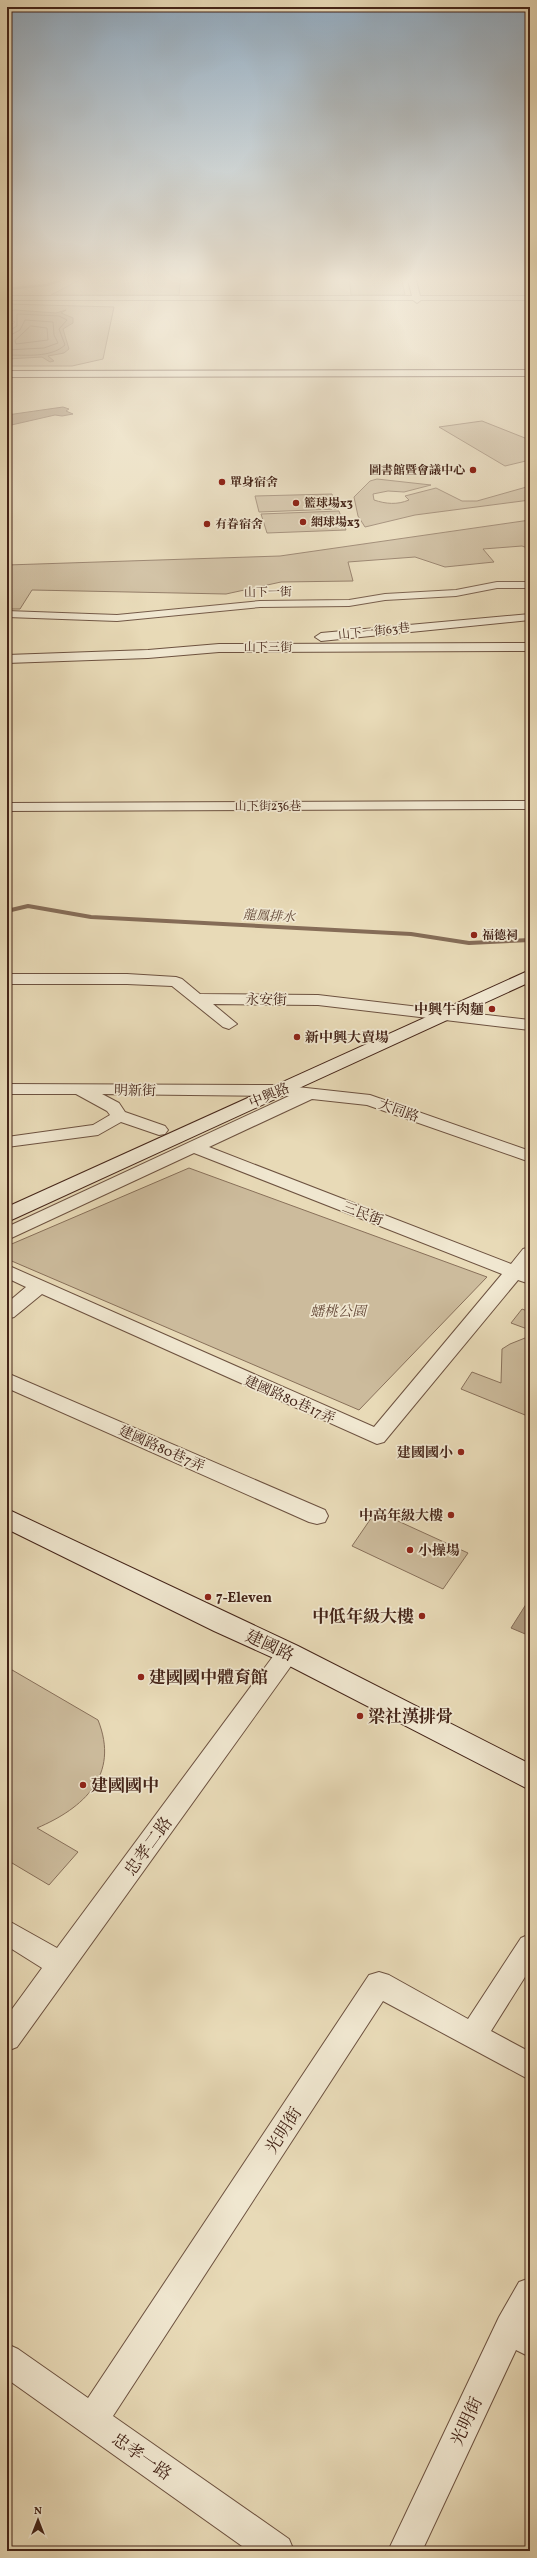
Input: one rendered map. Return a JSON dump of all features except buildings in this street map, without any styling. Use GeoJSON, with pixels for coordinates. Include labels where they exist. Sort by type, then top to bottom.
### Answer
{"type":"FeatureCollection","features":[{"type":"Feature","properties":{"kind":"street","name":"山下一街"},"geometry":{"type":"LineString","coordinates":[[7,614],[117,618],[176,610],[260,604],[350,602],[385,597],[456,593],[483,587],[530,584]]}},
{"type":"Feature","properties":{"kind":"street","name":"山下一街63巷"},"geometry":{"type":"LineString","coordinates":[[219,648],[365,632],[530,618]]}},
{"type":"Feature","properties":{"kind":"street","name":"山下三街"},"geometry":{"type":"LineString","coordinates":[[7,659],[141,655],[219,648],[530,647]]}},
{"type":"Feature","properties":{"kind":"street","name":"山下街236巷"},"geometry":{"type":"LineString","coordinates":[[7,807],[530,805]]}},
{"type":"Feature","properties":{"kind":"street","name":"中興路"},"geometry":{"type":"LineString","coordinates":[[7,1215],[262,1090],[416,1012],[530,960]]}},
{"type":"Feature","properties":{"kind":"street","name":"中興路"},"geometry":{"type":"LineString","coordinates":[[7,1200],[159,1130],[262,1090],[444,1014],[530,975]]}},
{"type":"Feature","properties":{"kind":"street"},"geometry":{"type":"LineString","coordinates":[[7,979],[127,979],[176,982],[229,1024]]}},
{"type":"Feature","properties":{"kind":"street","name":"永安街"},"geometry":{"type":"LineString","coordinates":[[196,999],[318,1000],[530,1025]]}},
{"type":"Feature","properties":{"kind":"street","name":"明新街"},"geometry":{"type":"LineString","coordinates":[[7,1089],[262,1090]]}},
{"type":"Feature","properties":{"kind":"street"},"geometry":{"type":"LineString","coordinates":[[80,1089],[113,1107],[119,1116],[159,1130]]}},
{"type":"Feature","properties":{"kind":"street","name":"大同路"},"geometry":{"type":"LineString","coordinates":[[262,1090],[310,1093],[370,1100],[530,1157]]}},
{"type":"Feature","properties":{"kind":"street"},"geometry":{"type":"LineString","coordinates":[[7,1234],[196,1148],[310,1093]]}},
{"type":"Feature","properties":{"kind":"street"},"geometry":{"type":"LineString","coordinates":[[7,1142],[98,1130],[119,1116]]}},
{"type":"Feature","properties":{"kind":"street","name":"三民街"},"geometry":{"type":"LineString","coordinates":[[196,1148],[522,1275]]}},
{"type":"Feature","properties":{"kind":"street"},"geometry":{"type":"LineString","coordinates":[[522,1275],[530,1253]]}},
{"type":"Feature","properties":{"kind":"street","name":"建國路80巷17弄"},"geometry":{"type":"LineString","coordinates":[[7,1271],[377,1437],[522,1275]]}},
{"type":"Feature","properties":{"kind":"street"},"geometry":{"type":"LineString","coordinates":[[7,1314],[39,1286]]}},
{"type":"Feature","properties":{"kind":"street","name":"建國路80巷7弄"},"geometry":{"type":"LineString","coordinates":[[7,1380],[317,1516]]}},
{"type":"Feature","properties":{"kind":"street","name":"建國路"},"geometry":{"type":"LineString","coordinates":[[7,1518],[223,1624],[288,1653],[530,1778]]}},
{"type":"Feature","properties":{"kind":"street","name":"忠孝二路"},"geometry":{"type":"LineString","coordinates":[[7,2038],[288,1653]]}},
{"type":"Feature","properties":{"kind":"street"},"geometry":{"type":"LineString","coordinates":[[7,1932],[61,1965]]}},
{"type":"Feature","properties":{"kind":"street"},"geometry":{"type":"LineString","coordinates":[[473,2035],[530,1946]]}},
{"type":"Feature","properties":{"kind":"street","name":"光明街"},"geometry":{"type":"LineString","coordinates":[[92,2420],[379,1984],[530,2066]]}},
{"type":"Feature","properties":{"kind":"street","name":"光明街"},"geometry":{"type":"LineString","coordinates":[[404,2551],[520,2334],[530,2293]]}},
{"type":"Feature","properties":{"kind":"street","name":"忠孝一路"},"geometry":{"type":"LineString","coordinates":[[7,2360],[277,2551]]}},
{"type":"Feature","properties":{"kind":"green space"},"geometry":{"type":"Polygon","coordinates":[[[482,421],[530,440],[530,460],[505,466],[439,427],[482,421]]]}},
{"type":"Feature","properties":{"kind":"green space"},"geometry":{"type":"Polygon","coordinates":[[[377,479],[431,485],[404,492],[388,491],[373,494],[374,500],[387,503],[405,502],[409,500],[405,496],[436,488],[462,501],[477,501],[530,486],[530,500],[415,515],[365,527],[358,516],[354,497],[370,481],[377,479]]]}},
{"type":"Feature","properties":{"kind":"green space","name":"籃球場x3"},"geometry":{"type":"Polygon","coordinates":[[[332,494],[337,509],[259,512],[255,496],[332,494]]]}},
{"type":"Feature","properties":{"kind":"green space","name":"網球場x3"},"geometry":{"type":"Polygon","coordinates":[[[339,511],[346,530],[267,533],[261,514],[339,511]]]}},
{"type":"Feature","properties":{"kind":"green space"},"geometry":{"type":"Polygon","coordinates":[[[530,520],[530,549],[522,546],[483,549],[494,562],[445,567],[415,557],[348,562],[353,581],[281,582],[226,594],[32,590],[20,609],[7,609],[7,565],[280,556],[530,520]]]}},
{"type":"Feature","properties":{"kind":"green space","name":"蟠桃公園"},"geometry":{"type":"Polygon","coordinates":[[[189,1168],[487,1277],[359,1410],[7,1259],[7,1246],[189,1168]]]}},
{"type":"Feature","properties":{"kind":"green space"},"geometry":{"type":"Polygon","coordinates":[[[522,1309],[530,1312],[530,1330],[511,1323],[522,1309]]]}},
{"type":"Feature","properties":{"kind":"green space"},"geometry":{"type":"Polygon","coordinates":[[[530,1336],[530,1417],[461,1389],[472,1372],[501,1383],[502,1349],[530,1336]]]}},
{"type":"Feature","properties":{"kind":"green space","name":"小操場"},"geometry":{"type":"Polygon","coordinates":[[[376,1511],[468,1553],[443,1589],[352,1546],[376,1511]]]}},
{"type":"Feature","properties":{"kind":"green space"},"geometry":{"type":"Polygon","coordinates":[[[7,1667],[98,1720],[104,1740],[104,1757],[101,1773],[93,1787],[83,1800],[54,1820],[37,1828],[78,1852],[49,1885],[7,1860],[7,1667]]]}},
{"type":"Feature","properties":{"kind":"water"},"geometry":{"type":"Polygon","coordinates":[[[63,407],[69,409],[66,411],[73,414],[62,416],[55,415],[7,426],[7,415],[63,407]]]}},
{"type":"Feature","properties":{"kind":"water"},"geometry":{"type":"Polygon","coordinates":[[[530,1598],[530,1636],[511,1628],[530,1598]]]}},
{"type":"Feature","properties":{"kind":"waterway","name":"龍鳳排水"},"geometry":{"type":"LineString","coordinates":[[7,911],[28,906],[91,917],[411,934],[469,943],[530,940]]}},
{"type":"Feature","properties":{"kind":"place","name":"圖書館暨會議中心"},"geometry":{"type":"Point","coordinates":[473,470]}},
{"type":"Feature","properties":{"kind":"place","name":"單身宿舍"},"geometry":{"type":"Point","coordinates":[222,482]}},
{"type":"Feature","properties":{"kind":"place","name":"籃球場x3"},"geometry":{"type":"Point","coordinates":[296,503]}},
{"type":"Feature","properties":{"kind":"place","name":"網球場x3"},"geometry":{"type":"Point","coordinates":[303,522]}},
{"type":"Feature","properties":{"kind":"place","name":"有眷宿舍"},"geometry":{"type":"Point","coordinates":[207,524]}},
{"type":"Feature","properties":{"kind":"place","name":"福德祠"},"geometry":{"type":"Point","coordinates":[474,935]}},
{"type":"Feature","properties":{"kind":"place","name":"中興牛肉麵"},"geometry":{"type":"Point","coordinates":[492,1009]}},
{"type":"Feature","properties":{"kind":"place","name":"新中興大賣場"},"geometry":{"type":"Point","coordinates":[297,1037]}},
{"type":"Feature","properties":{"kind":"place","name":"建國國小"},"geometry":{"type":"Point","coordinates":[461,1452]}},
{"type":"Feature","properties":{"kind":"place","name":"中高年級大樓"},"geometry":{"type":"Point","coordinates":[451,1515]}},
{"type":"Feature","properties":{"kind":"place","name":"小操場"},"geometry":{"type":"Point","coordinates":[410,1550]}},
{"type":"Feature","properties":{"kind":"place","name":"7-Eleven"},"geometry":{"type":"Point","coordinates":[208,1597]}},
{"type":"Feature","properties":{"kind":"place","name":"中低年級大樓"},"geometry":{"type":"Point","coordinates":[422,1616]}},
{"type":"Feature","properties":{"kind":"place","name":"建國國中體育館"},"geometry":{"type":"Point","coordinates":[141,1677]}},
{"type":"Feature","properties":{"kind":"place","name":"梁社漢排骨"},"geometry":{"type":"Point","coordinates":[360,1716]}},
{"type":"Feature","properties":{"kind":"place","name":"建國國中"},"geometry":{"type":"Point","coordinates":[83,1785]}}]}
